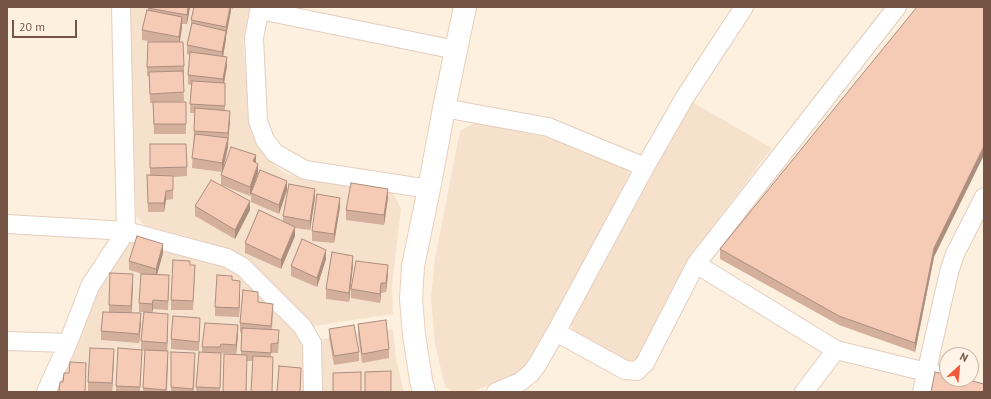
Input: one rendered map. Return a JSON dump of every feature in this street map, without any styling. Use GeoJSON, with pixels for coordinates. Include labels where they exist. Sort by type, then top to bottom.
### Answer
{"type":"FeatureCollection","features":[{"type":"Feature","properties":{"kind":"street"},"geometry":{"type":"LineString","coordinates":[[46,392],[68,343],[90,286],[126,231],[121,7]]}},
{"type":"Feature","properties":{"kind":"street"},"geometry":{"type":"LineString","coordinates":[[424,392],[414,336],[411,299],[413,266],[465,7]]}},
{"type":"Feature","properties":{"kind":"street"},"geometry":{"type":"LineString","coordinates":[[496,392],[520,382],[530,374],[537,365],[685,97],[744,7]]}},
{"type":"Feature","properties":{"kind":"street"},"geometry":{"type":"LineString","coordinates":[[556,332],[625,370],[637,371],[645,363],[696,264],[897,7]]}},
{"type":"Feature","properties":{"kind":"street"},"geometry":{"type":"LineString","coordinates":[[429,189],[305,170],[275,153],[265,140],[258,121],[254,38],[260,8],[456,50]]}},
{"type":"Feature","properties":{"kind":"street"},"geometry":{"type":"LineString","coordinates":[[444,108],[548,127],[645,167]]}},
{"type":"Feature","properties":{"kind":"street"},"geometry":{"type":"LineString","coordinates":[[922,392],[949,272],[955,254],[984,197]]}},
{"type":"Feature","properties":{"kind":"street"},"geometry":{"type":"LineString","coordinates":[[7,224],[126,231],[227,258],[243,267],[302,326],[312,343],[314,392]]}},
{"type":"Feature","properties":{"kind":"street"},"geometry":{"type":"LineString","coordinates":[[696,264],[836,350],[939,375]]}},
{"type":"Feature","properties":{"kind":"street"},"geometry":{"type":"LineString","coordinates":[[7,341],[68,343]]}},
{"type":"Feature","properties":{"kind":"street"},"geometry":{"type":"LineString","coordinates":[[804,392],[836,350]]}},
{"type":"Feature","properties":{"kind":"shaded area"},"geometry":{"type":"Polygon","coordinates":[[[129,7],[250,7],[243,39],[249,116],[255,139],[264,153],[275,166],[287,174],[306,180],[392,192],[401,208],[392,286],[393,314],[314,326],[251,263],[240,254],[227,248],[144,225],[136,216],[129,7]]]}},
{"type":"Feature","properties":{"kind":"shaded area"},"geometry":{"type":"Polygon","coordinates":[[[692,102],[772,148],[690,256],[638,359],[628,362],[574,333],[571,324],[692,102]]]}},
{"type":"Feature","properties":{"kind":"shaded area"},"geometry":{"type":"Polygon","coordinates":[[[476,122],[558,140],[628,168],[630,176],[532,358],[518,373],[511,377],[471,392],[454,392],[445,387],[435,343],[431,298],[435,258],[460,131],[476,122]]]}},
{"type":"Feature","properties":{"kind":"shaded area"},"geometry":{"type":"Polygon","coordinates":[[[137,241],[227,266],[238,274],[298,334],[303,345],[304,392],[55,392],[98,286],[127,245],[137,241]]]}},
{"type":"Feature","properties":{"kind":"shaded area"},"geometry":{"type":"Polygon","coordinates":[[[393,329],[396,358],[404,392],[323,392],[321,339],[393,329]]]}},
{"type":"Feature","properties":{"kind":"building"},"geometry":{"type":"Polygon","coordinates":[[[148,7],[188,7],[187,15],[148,7]]]}},
{"type":"Feature","properties":{"kind":"building"},"geometry":{"type":"Polygon","coordinates":[[[194,7],[230,7],[226,27],[191,20],[194,7]]]}},
{"type":"Feature","properties":{"kind":"building"},"geometry":{"type":"Polygon","coordinates":[[[917,7],[982,7],[984,9],[984,146],[934,248],[915,343],[839,316],[720,249],[917,7]]]}},
{"type":"Feature","properties":{"kind":"building"},"geometry":{"type":"Polygon","coordinates":[[[147,10],[182,17],[179,37],[142,30],[147,10]]]}},
{"type":"Feature","properties":{"kind":"building"},"geometry":{"type":"Polygon","coordinates":[[[192,23],[226,31],[222,52],[187,45],[192,23]]]}},
{"type":"Feature","properties":{"kind":"building"},"geometry":{"type":"Polygon","coordinates":[[[148,42],[183,42],[184,66],[147,67],[148,42]]]}},
{"type":"Feature","properties":{"kind":"building"},"geometry":{"type":"Polygon","coordinates":[[[190,52],[227,57],[223,79],[188,75],[190,52]]]}},
{"type":"Feature","properties":{"kind":"building"},"geometry":{"type":"Polygon","coordinates":[[[183,71],[184,92],[150,94],[149,72],[183,71]]]}},
{"type":"Feature","properties":{"kind":"building"},"geometry":{"type":"Polygon","coordinates":[[[192,81],[225,83],[225,106],[190,104],[192,81]]]}},
{"type":"Feature","properties":{"kind":"building"},"geometry":{"type":"Polygon","coordinates":[[[153,102],[186,102],[186,124],[154,124],[153,102]]]}},
{"type":"Feature","properties":{"kind":"building"},"geometry":{"type":"Polygon","coordinates":[[[195,108],[230,111],[228,133],[194,131],[195,108]]]}},
{"type":"Feature","properties":{"kind":"building"},"geometry":{"type":"Polygon","coordinates":[[[195,134],[228,138],[222,163],[192,158],[195,134]]]}},
{"type":"Feature","properties":{"kind":"building"},"geometry":{"type":"Polygon","coordinates":[[[150,144],[186,144],[187,167],[150,168],[150,144]]]}},
{"type":"Feature","properties":{"kind":"building"},"geometry":{"type":"Polygon","coordinates":[[[231,147],[256,155],[253,161],[258,164],[250,187],[221,175],[231,147]]]}},
{"type":"Feature","properties":{"kind":"building"},"geometry":{"type":"Polygon","coordinates":[[[260,170],[287,181],[279,205],[251,193],[260,170]]]}},
{"type":"Feature","properties":{"kind":"building"},"geometry":{"type":"Polygon","coordinates":[[[147,175],[173,176],[173,190],[166,191],[164,203],[148,203],[147,175]]]}},
{"type":"Feature","properties":{"kind":"building"},"geometry":{"type":"Polygon","coordinates":[[[211,180],[250,201],[235,230],[195,206],[211,180]]]}},
{"type":"Feature","properties":{"kind":"building"},"geometry":{"type":"Polygon","coordinates":[[[351,183],[388,189],[384,215],[346,210],[351,183]]]}},
{"type":"Feature","properties":{"kind":"building"},"geometry":{"type":"Polygon","coordinates":[[[289,184],[315,189],[310,221],[283,216],[289,184]]]}},
{"type":"Feature","properties":{"kind":"building"},"geometry":{"type":"Polygon","coordinates":[[[317,194],[340,198],[334,234],[312,231],[317,194]]]}},
{"type":"Feature","properties":{"kind":"building"},"geometry":{"type":"Polygon","coordinates":[[[259,210],[295,227],[281,260],[245,243],[259,210]]]}},
{"type":"Feature","properties":{"kind":"building"},"geometry":{"type":"Polygon","coordinates":[[[137,236],[163,244],[156,269],[129,261],[137,236]]]}},
{"type":"Feature","properties":{"kind":"building"},"geometry":{"type":"Polygon","coordinates":[[[302,239],[326,250],[317,278],[291,266],[302,239]]]}},
{"type":"Feature","properties":{"kind":"building"},"geometry":{"type":"Polygon","coordinates":[[[332,252],[353,256],[349,293],[326,289],[332,252]]]}},
{"type":"Feature","properties":{"kind":"building"},"geometry":{"type":"Polygon","coordinates":[[[173,260],[190,261],[190,265],[195,265],[193,301],[171,300],[173,260]]]}},
{"type":"Feature","properties":{"kind":"building"},"geometry":{"type":"Polygon","coordinates":[[[356,261],[388,265],[386,283],[381,283],[380,294],[351,289],[356,261]]]}},
{"type":"Feature","properties":{"kind":"building"},"geometry":{"type":"Polygon","coordinates":[[[110,273],[133,274],[131,306],[109,305],[110,273]]]}},
{"type":"Feature","properties":{"kind":"building"},"geometry":{"type":"Polygon","coordinates":[[[141,274],[169,275],[168,301],[153,300],[152,304],[139,303],[141,274]]]}},
{"type":"Feature","properties":{"kind":"building"},"geometry":{"type":"Polygon","coordinates":[[[217,275],[232,276],[232,280],[240,281],[239,308],[215,307],[217,275]]]}},
{"type":"Feature","properties":{"kind":"building"},"geometry":{"type":"Polygon","coordinates":[[[243,290],[258,292],[258,302],[273,304],[271,326],[240,323],[243,290]]]}},
{"type":"Feature","properties":{"kind":"building"},"geometry":{"type":"Polygon","coordinates":[[[103,312],[141,313],[139,334],[101,331],[103,312]]]}},
{"type":"Feature","properties":{"kind":"building"},"geometry":{"type":"Polygon","coordinates":[[[144,312],[168,314],[167,343],[141,341],[144,312]]]}},
{"type":"Feature","properties":{"kind":"building"},"geometry":{"type":"Polygon","coordinates":[[[173,316],[200,318],[199,342],[171,339],[173,316]]]}},
{"type":"Feature","properties":{"kind":"building"},"geometry":{"type":"Polygon","coordinates":[[[386,320],[389,349],[362,354],[358,324],[386,320]]]}},
{"type":"Feature","properties":{"kind":"building"},"geometry":{"type":"Polygon","coordinates":[[[205,323],[238,325],[236,345],[221,344],[220,347],[202,347],[205,323]]]}},
{"type":"Feature","properties":{"kind":"building"},"geometry":{"type":"Polygon","coordinates":[[[354,325],[359,352],[334,356],[329,329],[354,325]]]}},
{"type":"Feature","properties":{"kind":"building"},"geometry":{"type":"Polygon","coordinates":[[[242,328],[279,330],[278,343],[271,344],[271,353],[241,351],[242,328]]]}},
{"type":"Feature","properties":{"kind":"building"},"geometry":{"type":"Polygon","coordinates":[[[90,348],[114,349],[112,383],[88,382],[90,348]]]}},
{"type":"Feature","properties":{"kind":"building"},"geometry":{"type":"Polygon","coordinates":[[[118,348],[142,350],[140,387],[116,386],[118,348]]]}},
{"type":"Feature","properties":{"kind":"building"},"geometry":{"type":"Polygon","coordinates":[[[145,350],[168,351],[166,390],[143,388],[145,350]]]}},
{"type":"Feature","properties":{"kind":"building"},"geometry":{"type":"Polygon","coordinates":[[[171,352],[195,353],[193,389],[171,387],[171,352]]]}},
{"type":"Feature","properties":{"kind":"building"},"geometry":{"type":"Polygon","coordinates":[[[199,352],[221,353],[220,388],[196,387],[199,352]]]}},
{"type":"Feature","properties":{"kind":"building"},"geometry":{"type":"Polygon","coordinates":[[[224,354],[247,355],[246,392],[223,392],[224,354]]]}},
{"type":"Feature","properties":{"kind":"building"},"geometry":{"type":"Polygon","coordinates":[[[253,356],[273,357],[272,392],[251,392],[253,356]]]}},
{"type":"Feature","properties":{"kind":"building"},"geometry":{"type":"Polygon","coordinates":[[[70,362],[86,363],[85,392],[59,392],[60,382],[63,382],[64,373],[69,373],[70,362]]]}},
{"type":"Feature","properties":{"kind":"building"},"geometry":{"type":"Polygon","coordinates":[[[279,366],[301,368],[300,392],[277,392],[279,366]]]}},
{"type":"Feature","properties":{"kind":"building"},"geometry":{"type":"Polygon","coordinates":[[[391,371],[391,392],[365,392],[365,372],[391,371]]]}},
{"type":"Feature","properties":{"kind":"building"},"geometry":{"type":"Polygon","coordinates":[[[361,372],[361,392],[333,392],[333,373],[361,372]]]}},
{"type":"Feature","properties":{"kind":"building"},"geometry":{"type":"Polygon","coordinates":[[[935,372],[939,373],[939,387],[979,387],[979,383],[984,384],[984,392],[931,392],[935,372]]]}}]}
